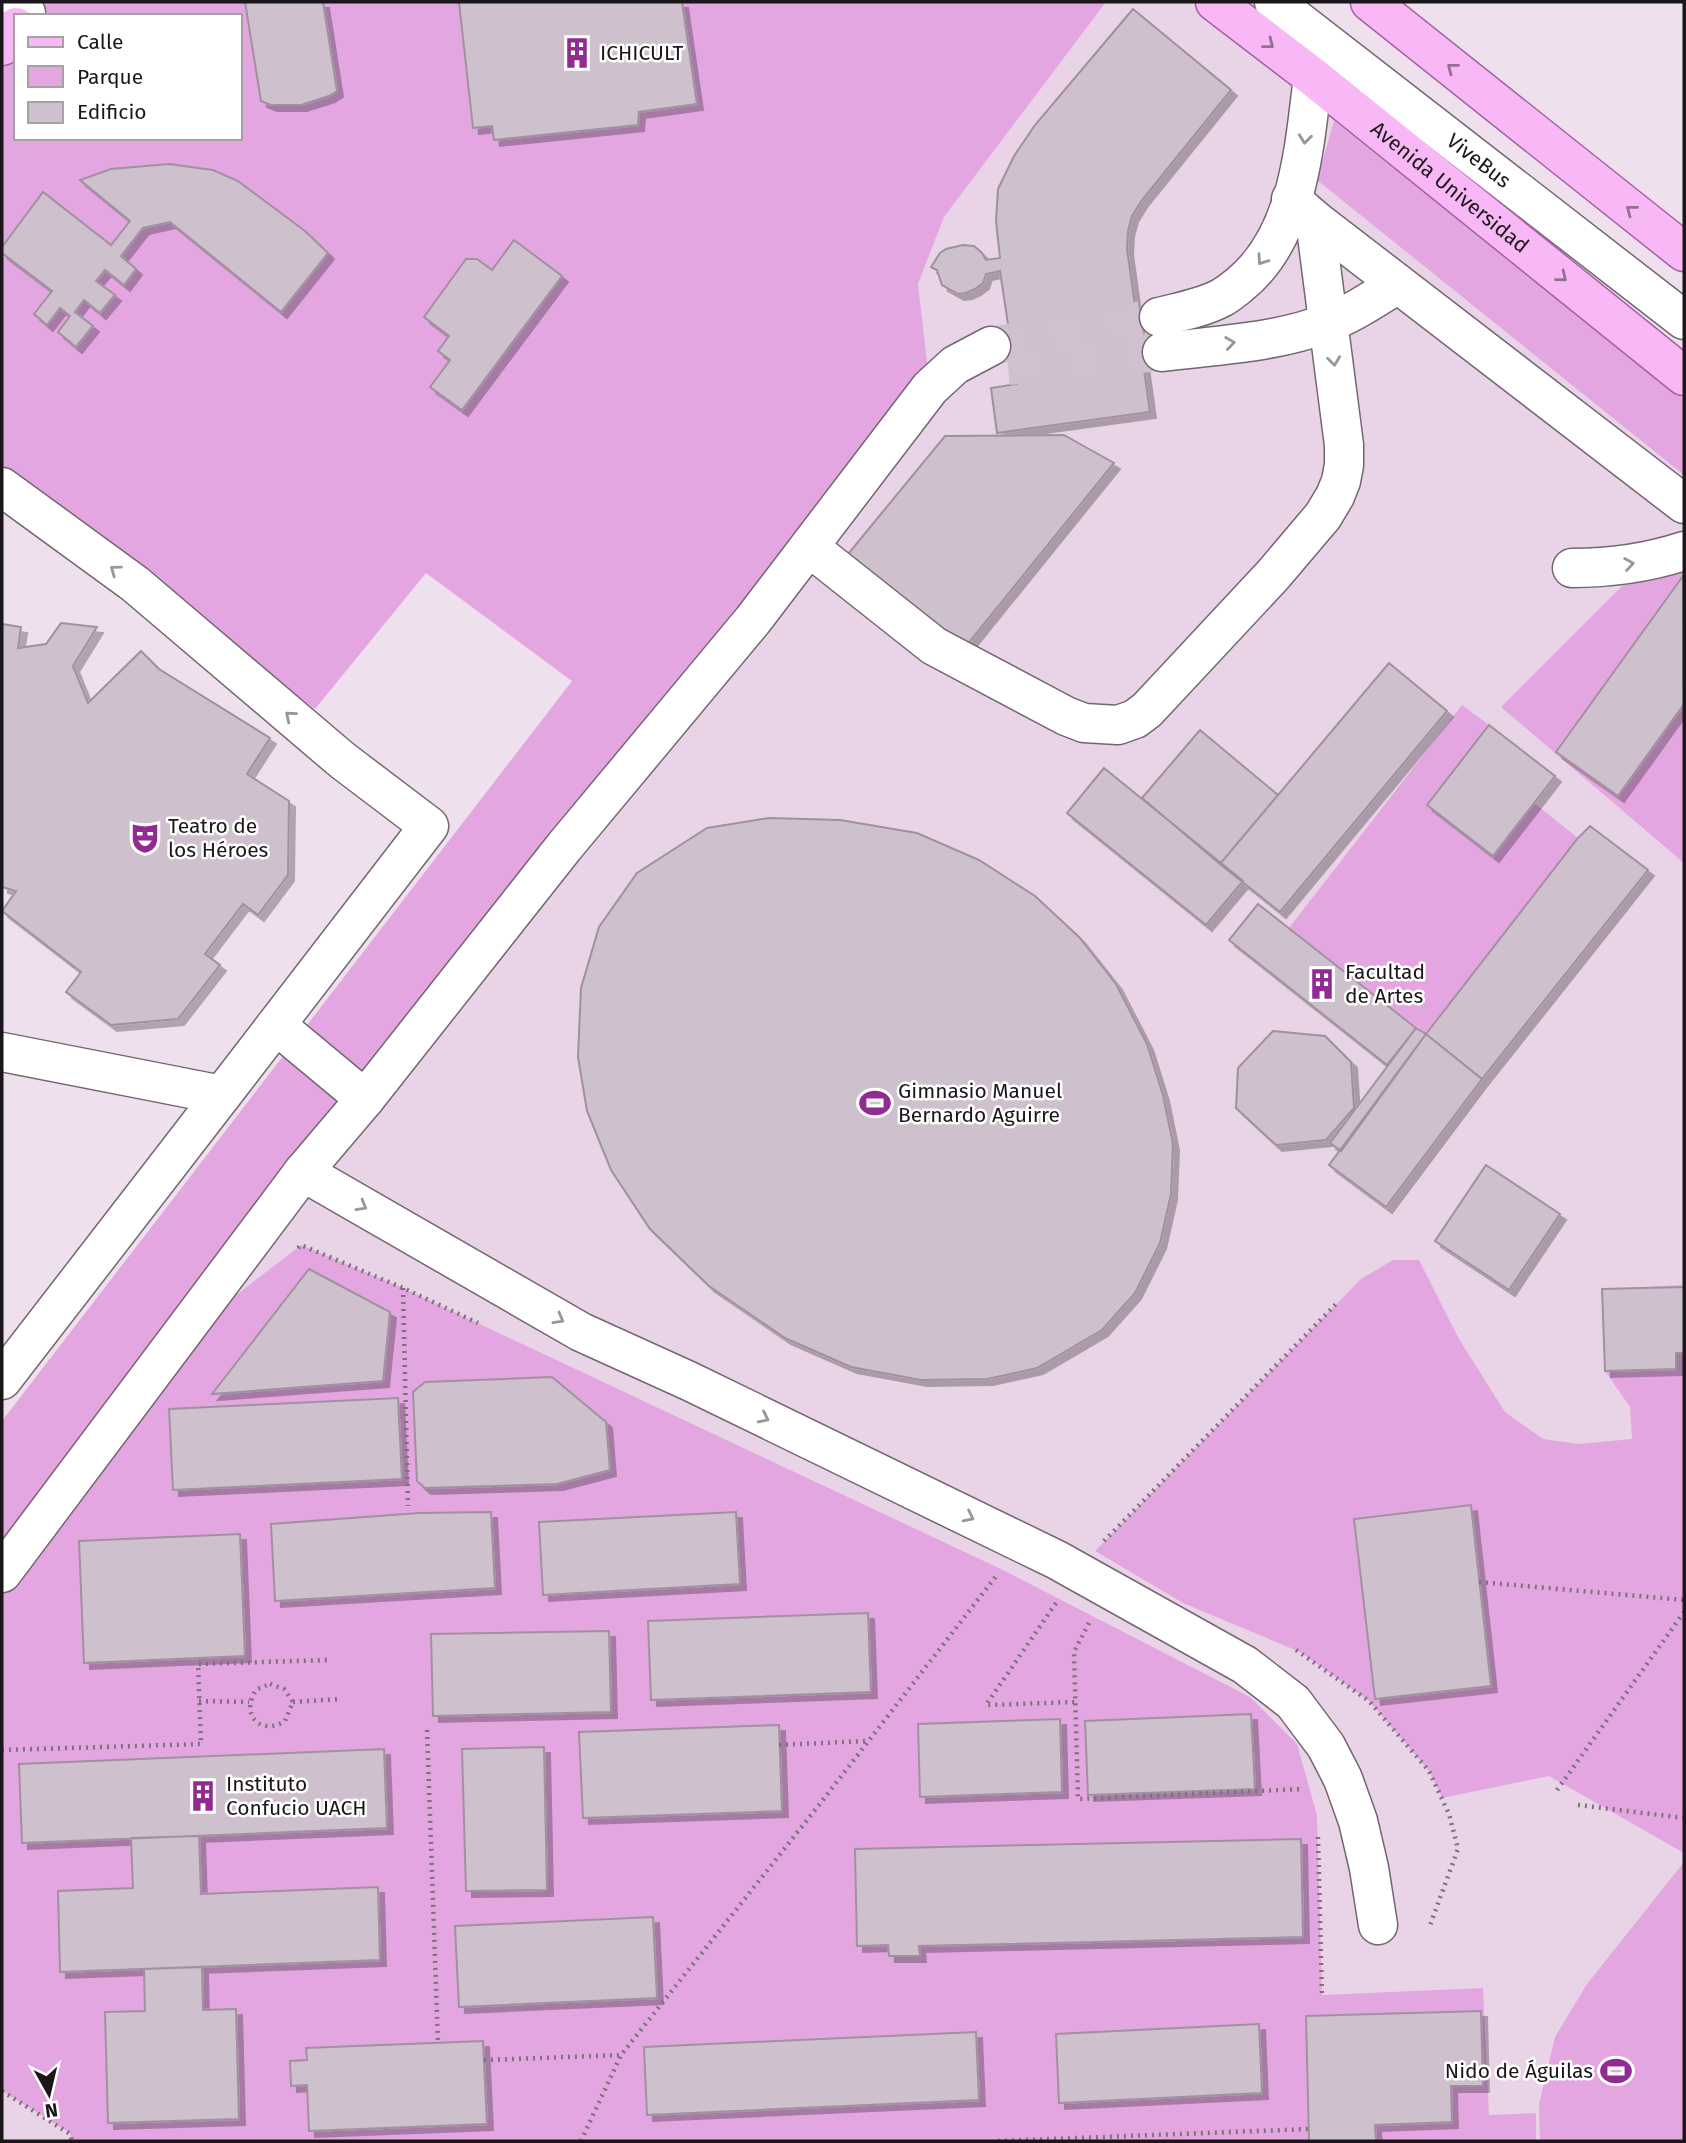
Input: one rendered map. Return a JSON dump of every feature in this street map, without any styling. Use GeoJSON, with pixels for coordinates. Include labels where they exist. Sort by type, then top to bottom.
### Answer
{"type":"FeatureCollection","features":[{"type":"Feature","properties":{"kind":"main road","name":"Avenida Universidad"},"geometry":{"type":"LineString","coordinates":[[1215,2],[1313,77],[1684,376]]}},
{"type":"Feature","properties":{"kind":"main road"},"geometry":{"type":"LineString","coordinates":[[1370,2],[1684,252]]}},
{"type":"Feature","properties":{"kind":"main road"},"geometry":{"type":"LineString","coordinates":[[2,46],[14,27]]}},
{"type":"Feature","properties":{"kind":"lane","name":"ViveBus"},"geometry":{"type":"LineString","coordinates":[[1274,2],[1684,320]]}},
{"type":"Feature","properties":{"kind":"lane"},"geometry":{"type":"LineString","coordinates":[[809,547],[899,620],[943,651],[1075,720],[1099,725],[1118,725],[1135,719],[1147,710],[1273,575],[1323,516],[1341,481],[1344,465],[1343,445],[1329,323],[1303,210],[1304,150],[1313,77]]}},
{"type":"Feature","properties":{"kind":"lane"},"geometry":{"type":"LineString","coordinates":[[1303,210],[1684,504]]}},
{"type":"Feature","properties":{"kind":"lane"},"geometry":{"type":"LineString","coordinates":[[1303,210],[1279,234],[1261,265],[1242,282],[1222,298],[1160,335],[1270,338],[1305,331],[1359,308],[1398,284]]}},
{"type":"Feature","properties":{"kind":"lane"},"geometry":{"type":"LineString","coordinates":[[2,1573],[178,1335],[303,1172],[365,1099],[564,847],[754,620],[930,388],[955,365],[993,357]]}},
{"type":"Feature","properties":{"kind":"lane"},"geometry":{"type":"LineString","coordinates":[[2,487],[135,584],[342,760],[429,826],[2,1380]]}},
{"type":"Feature","properties":{"kind":"lane"},"geometry":{"type":"LineString","coordinates":[[1572,568],[1606,568],[1684,551]]}},
{"type":"Feature","properties":{"kind":"lane"},"geometry":{"type":"LineString","coordinates":[[276,1025],[365,1099]]}},
{"type":"Feature","properties":{"kind":"lane"},"geometry":{"type":"LineString","coordinates":[[2,1052],[222,1095]]}},
{"type":"Feature","properties":{"kind":"lane"},"geometry":{"type":"LineString","coordinates":[[303,1172],[581,1332],[689,1381],[1067,1566],[1245,1665],[1293,1702],[1326,1746],[1343,1779],[1358,1821],[1378,1925]]}},
{"type":"Feature","properties":{"kind":"path"},"geometry":{"type":"LineString","coordinates":[[292,1255],[301,1245],[478,1323]]}},
{"type":"Feature","properties":{"kind":"path"},"geometry":{"type":"LineString","coordinates":[[403,1288],[408,1506]]}},
{"type":"Feature","properties":{"kind":"path"},"geometry":{"type":"LineString","coordinates":[[1076,1702],[986,1705],[1067,1566],[1095,1551],[1336,1304]]}},
{"type":"Feature","properties":{"kind":"path"},"geometry":{"type":"LineString","coordinates":[[581,2141],[621,2055],[1001,1569]]}},
{"type":"Feature","properties":{"kind":"path"},"geometry":{"type":"LineString","coordinates":[[1479,1582],[1684,1600]]}},
{"type":"Feature","properties":{"kind":"path"},"geometry":{"type":"LineString","coordinates":[[1557,1790],[1684,1612]]}},
{"type":"Feature","properties":{"kind":"path"},"geometry":{"type":"LineString","coordinates":[[1093,1616],[1074,1652],[1078,1798],[1310,1789]]}},
{"type":"Feature","properties":{"kind":"path"},"geometry":{"type":"LineString","coordinates":[[2,1750],[201,1744],[198,1664],[328,1660]]}},
{"type":"Feature","properties":{"kind":"path"},"geometry":{"type":"LineString","coordinates":[[270,1685],[284,1689],[293,1702],[285,1721],[273,1727],[260,1724],[249,1709],[249,1702],[257,1689],[270,1685]]}},
{"type":"Feature","properties":{"kind":"path"},"geometry":{"type":"LineString","coordinates":[[293,1702],[340,1699]]}},
{"type":"Feature","properties":{"kind":"path"},"geometry":{"type":"LineString","coordinates":[[199,1701],[249,1702]]}},
{"type":"Feature","properties":{"kind":"path"},"geometry":{"type":"LineString","coordinates":[[427,1730],[438,2043]]}},
{"type":"Feature","properties":{"kind":"path"},"geometry":{"type":"LineString","coordinates":[[779,1745],[867,1741]]}},
{"type":"Feature","properties":{"kind":"path"},"geometry":{"type":"LineString","coordinates":[[1578,1805],[1684,1818]]}},
{"type":"Feature","properties":{"kind":"path"},"geometry":{"type":"LineString","coordinates":[[1317,1829],[1322,1995]]}},
{"type":"Feature","properties":{"kind":"path"},"geometry":{"type":"LineString","coordinates":[[484,2060],[621,2055]]}},
{"type":"Feature","properties":{"kind":"path"},"geometry":{"type":"LineString","coordinates":[[2,2091],[71,2133],[72,2141]]}},
{"type":"Feature","properties":{"kind":"path"},"geometry":{"type":"LineString","coordinates":[[998,2141],[1309,2129]]}},
{"type":"Feature","properties":{"kind":"shaded area"},"geometry":{"type":"Polygon","coordinates":[[[1106,2],[1215,2],[1684,376],[1684,2141],[2,2141],[2,1573],[929,388],[918,284],[944,217],[1106,2]]]}},
{"type":"Feature","properties":{"kind":"green space"},"geometry":{"type":"Polygon","coordinates":[[[34,2],[1106,2],[944,217],[918,284],[930,388],[173,1344],[301,1245],[403,1288],[1001,1569],[1250,1697],[1297,1744],[1317,1815],[1322,1995],[1483,1988],[1489,2115],[1536,2113],[1536,2141],[72,2141],[70,2133],[2,2091],[2,1421],[572,681],[426,573],[315,709],[2,486],[2,46],[14,30],[14,140],[242,140],[242,14],[25,14],[34,2]]]}},
{"type":"Feature","properties":{"kind":"green space"},"geometry":{"type":"Polygon","coordinates":[[[1334,121],[1684,399],[1684,475],[1317,180],[1334,121]]]}},
{"type":"Feature","properties":{"kind":"green space"},"geometry":{"type":"Polygon","coordinates":[[[1684,569],[1684,863],[1501,707],[1629,579],[1684,569]]]}},
{"type":"Feature","properties":{"kind":"green space"},"geometry":{"type":"Polygon","coordinates":[[[1462,705],[1489,725],[1428,805],[1534,803],[1578,838],[1426,1034],[1289,928],[1462,705]]]}},
{"type":"Feature","properties":{"kind":"green space"},"geometry":{"type":"Polygon","coordinates":[[[1393,1260],[1419,1260],[1459,1339],[1505,1412],[1543,1439],[1578,1444],[1632,1439],[1630,1407],[1605,1371],[1602,1289],[1684,1285],[1684,1853],[1549,1776],[1442,1798],[1429,1771],[1369,1701],[1300,1652],[1183,1603],[1095,1551],[1361,1279],[1393,1260]]]}},
{"type":"Feature","properties":{"kind":"green space","name":"Nido de Águilas"},"geometry":{"type":"Polygon","coordinates":[[[1684,1862],[1684,2141],[1540,2141],[1539,2104],[1555,2037],[1587,1984],[1684,1862]]]}},
{"type":"Feature","properties":{"kind":"building"},"geometry":{"type":"Polygon","coordinates":[[[245,2],[323,2],[337,91],[301,105],[271,105],[261,101],[245,2]]]}},
{"type":"Feature","properties":{"kind":"building","name":"ICHICULT"},"geometry":{"type":"Polygon","coordinates":[[[459,2],[682,2],[697,104],[639,112],[638,125],[494,140],[492,126],[473,128],[459,2]]]}},
{"type":"Feature","properties":{"kind":"building"},"geometry":{"type":"Polygon","coordinates":[[[1133,9],[1231,90],[1142,200],[1132,216],[1128,231],[1127,249],[1150,412],[997,433],[991,388],[1017,384],[1000,271],[986,274],[983,283],[975,289],[958,294],[942,285],[937,270],[931,267],[940,253],[963,245],[974,246],[986,260],[1000,258],[996,221],[998,189],[1014,156],[1035,125],[1133,9]]]}},
{"type":"Feature","properties":{"kind":"building"},"geometry":{"type":"Polygon","coordinates":[[[169,164],[213,170],[238,181],[305,231],[328,253],[281,312],[170,222],[143,228],[121,256],[136,269],[124,285],[105,270],[96,281],[115,295],[100,313],[84,300],[75,312],[93,326],[76,347],[58,332],[70,316],[60,308],[47,325],[34,314],[52,291],[2,253],[2,247],[43,192],[111,245],[130,221],[80,180],[111,169],[169,164]]]}},
{"type":"Feature","properties":{"kind":"building"},"geometry":{"type":"Polygon","coordinates":[[[514,240],[562,276],[462,410],[430,387],[450,360],[438,351],[449,336],[424,317],[466,259],[477,259],[492,270],[514,240]]]}},
{"type":"Feature","properties":{"kind":"building"},"geometry":{"type":"Polygon","coordinates":[[[1064,435],[1114,463],[958,656],[844,559],[945,436],[1064,435]]]}},
{"type":"Feature","properties":{"kind":"building"},"geometry":{"type":"Polygon","coordinates":[[[1683,576],[1684,704],[1618,796],[1556,752],[1683,576]]]}},
{"type":"Feature","properties":{"kind":"building","name":"Teatro de los Héroes"},"geometry":{"type":"Polygon","coordinates":[[[61,623],[97,627],[73,666],[88,703],[141,651],[159,669],[270,738],[247,774],[289,801],[288,875],[258,915],[243,904],[205,954],[220,965],[178,1019],[111,1025],[66,992],[81,972],[2,911],[16,891],[2,887],[2,624],[21,627],[18,648],[46,644],[61,623]]]}},
{"type":"Feature","properties":{"kind":"building"},"geometry":{"type":"Polygon","coordinates":[[[1389,663],[1447,711],[1280,912],[1220,864],[1389,663]]]}},
{"type":"Feature","properties":{"kind":"building"},"geometry":{"type":"Polygon","coordinates":[[[1489,725],[1555,776],[1493,856],[1427,805],[1489,725]]]}},
{"type":"Feature","properties":{"kind":"building"},"geometry":{"type":"Polygon","coordinates":[[[1200,730],[1278,795],[1220,864],[1142,798],[1200,730]]]}},
{"type":"Feature","properties":{"kind":"building"},"geometry":{"type":"Polygon","coordinates":[[[1104,768],[1243,881],[1206,925],[1067,813],[1104,768]]]}},
{"type":"Feature","properties":{"kind":"building","name":"Gimnasio Manuel Bernardo Aguirre"},"geometry":{"type":"Polygon","coordinates":[[[769,818],[840,820],[917,833],[979,860],[1035,896],[1079,937],[1116,984],[1147,1044],[1163,1095],[1173,1144],[1171,1194],[1160,1243],[1135,1293],[1102,1330],[1037,1368],[987,1379],[921,1380],[851,1367],[785,1338],[709,1286],[650,1229],[611,1170],[587,1111],[578,1057],[581,988],[599,927],[637,873],[707,828],[769,818]]]}},
{"type":"Feature","properties":{"kind":"building"},"geometry":{"type":"Polygon","coordinates":[[[1590,826],[1648,870],[1482,1079],[1426,1034],[1590,826]]]}},
{"type":"Feature","properties":{"kind":"building","name":"Facultad de Artes"},"geometry":{"type":"Polygon","coordinates":[[[1258,904],[1416,1028],[1387,1065],[1229,940],[1258,904]]]}},
{"type":"Feature","properties":{"kind":"building"},"geometry":{"type":"Polygon","coordinates":[[[1416,1028],[1426,1034],[1341,1151],[1330,1143],[1416,1028]]]}},
{"type":"Feature","properties":{"kind":"building"},"geometry":{"type":"Polygon","coordinates":[[[1273,1031],[1325,1036],[1351,1062],[1354,1108],[1326,1140],[1276,1145],[1236,1108],[1238,1068],[1273,1031]]]}},
{"type":"Feature","properties":{"kind":"building"},"geometry":{"type":"Polygon","coordinates":[[[1426,1034],[1482,1079],[1386,1207],[1329,1165],[1426,1034]]]}},
{"type":"Feature","properties":{"kind":"building"},"geometry":{"type":"Polygon","coordinates":[[[1486,1165],[1560,1214],[1509,1290],[1435,1241],[1486,1165]]]}},
{"type":"Feature","properties":{"kind":"building"},"geometry":{"type":"Polygon","coordinates":[[[309,1269],[390,1312],[383,1381],[212,1394],[309,1269]]]}},
{"type":"Feature","properties":{"kind":"building"},"geometry":{"type":"Polygon","coordinates":[[[1684,1287],[1684,1353],[1676,1353],[1676,1369],[1605,1371],[1602,1289],[1684,1287]]]}},
{"type":"Feature","properties":{"kind":"building"},"geometry":{"type":"Polygon","coordinates":[[[552,1377],[606,1422],[610,1470],[557,1484],[425,1488],[417,1481],[413,1392],[425,1382],[552,1377]]]}},
{"type":"Feature","properties":{"kind":"building"},"geometry":{"type":"Polygon","coordinates":[[[398,1398],[402,1479],[173,1490],[169,1409],[398,1398]]]}},
{"type":"Feature","properties":{"kind":"building"},"geometry":{"type":"Polygon","coordinates":[[[1471,1505],[1491,1686],[1375,1699],[1354,1519],[1471,1505]]]}},
{"type":"Feature","properties":{"kind":"building"},"geometry":{"type":"Polygon","coordinates":[[[491,1512],[495,1588],[275,1601],[271,1524],[419,1513],[491,1512]]]}},
{"type":"Feature","properties":{"kind":"building"},"geometry":{"type":"Polygon","coordinates":[[[736,1512],[740,1584],[543,1595],[539,1522],[736,1512]]]}},
{"type":"Feature","properties":{"kind":"building"},"geometry":{"type":"Polygon","coordinates":[[[240,1534],[245,1656],[84,1663],[79,1541],[240,1534]]]}},
{"type":"Feature","properties":{"kind":"building"},"geometry":{"type":"Polygon","coordinates":[[[868,1613],[871,1692],[651,1700],[648,1621],[868,1613]]]}},
{"type":"Feature","properties":{"kind":"building"},"geometry":{"type":"Polygon","coordinates":[[[609,1631],[611,1712],[433,1716],[431,1634],[609,1631]]]}},
{"type":"Feature","properties":{"kind":"building"},"geometry":{"type":"Polygon","coordinates":[[[1251,1714],[1255,1789],[1088,1795],[1085,1721],[1251,1714]]]}},
{"type":"Feature","properties":{"kind":"building"},"geometry":{"type":"Polygon","coordinates":[[[1060,1719],[1062,1792],[920,1797],[918,1724],[1060,1719]]]}},
{"type":"Feature","properties":{"kind":"building"},"geometry":{"type":"Polygon","coordinates":[[[779,1725],[782,1811],[583,1818],[579,1732],[779,1725]]]}},
{"type":"Feature","properties":{"kind":"building"},"geometry":{"type":"Polygon","coordinates":[[[544,1747],[547,1890],[466,1891],[462,1749],[544,1747]]]}},
{"type":"Feature","properties":{"kind":"building","name":"Instituto Confucio UACH"},"geometry":{"type":"Polygon","coordinates":[[[384,1749],[387,1828],[22,1843],[19,1764],[384,1749]]]}},
{"type":"Feature","properties":{"kind":"building"},"geometry":{"type":"Polygon","coordinates":[[[199,1836],[201,1894],[378,1887],[380,1960],[60,1972],[58,1891],[133,1888],[131,1838],[199,1836]]]}},
{"type":"Feature","properties":{"kind":"building"},"geometry":{"type":"Polygon","coordinates":[[[1301,1839],[1303,1937],[919,1946],[920,1956],[889,1956],[888,1945],[857,1946],[855,1849],[1301,1839]]]}},
{"type":"Feature","properties":{"kind":"building"},"geometry":{"type":"Polygon","coordinates":[[[653,1917],[657,1998],[459,2007],[455,1926],[653,1917]]]}},
{"type":"Feature","properties":{"kind":"building"},"geometry":{"type":"Polygon","coordinates":[[[202,1967],[203,2010],[236,2009],[239,2119],[108,2123],[105,2012],[145,2011],[144,1969],[202,1967]]]}},
{"type":"Feature","properties":{"kind":"building"},"geometry":{"type":"Polygon","coordinates":[[[1481,2011],[1483,2086],[1451,2086],[1452,2122],[1375,2125],[1376,2141],[1309,2141],[1306,2016],[1481,2011]]]}},
{"type":"Feature","properties":{"kind":"building"},"geometry":{"type":"Polygon","coordinates":[[[1259,2024],[1262,2093],[1059,2103],[1056,2034],[1259,2024]]]}},
{"type":"Feature","properties":{"kind":"building"},"geometry":{"type":"Polygon","coordinates":[[[976,2032],[979,2100],[647,2115],[644,2047],[976,2032]]]}},
{"type":"Feature","properties":{"kind":"building"},"geometry":{"type":"Polygon","coordinates":[[[483,2041],[487,2124],[309,2131],[307,2085],[291,2086],[290,2061],[307,2060],[306,2048],[483,2041]]]}},
{"type":"Feature","properties":{"kind":"tunnel"},"geometry":{"type":"LineString","coordinates":[[991,346],[1159,317]]}},
{"type":"Feature","properties":{"kind":"tunnel"},"geometry":{"type":"LineString","coordinates":[[1008,366],[1162,352]]}},
{"type":"Feature","properties":{"kind":"place","name":"ICHICULT"},"geometry":{"type":"Point","coordinates":[577,53]}},
{"type":"Feature","properties":{"kind":"place","name":"Teatro de los Héroes"},"geometry":{"type":"Point","coordinates":[145,838]}},
{"type":"Feature","properties":{"kind":"place","name":"Facultad de Artes"},"geometry":{"type":"Point","coordinates":[1322,984]}},
{"type":"Feature","properties":{"kind":"place","name":"Gimnasio Manuel Bernardo Aguirre"},"geometry":{"type":"Point","coordinates":[875,1103]}},
{"type":"Feature","properties":{"kind":"place","name":"Instituto Confucio UACH"},"geometry":{"type":"Point","coordinates":[203,1796]}},
{"type":"Feature","properties":{"kind":"place","name":"Nido de Águilas"},"geometry":{"type":"Point","coordinates":[1616,2071]}}]}
